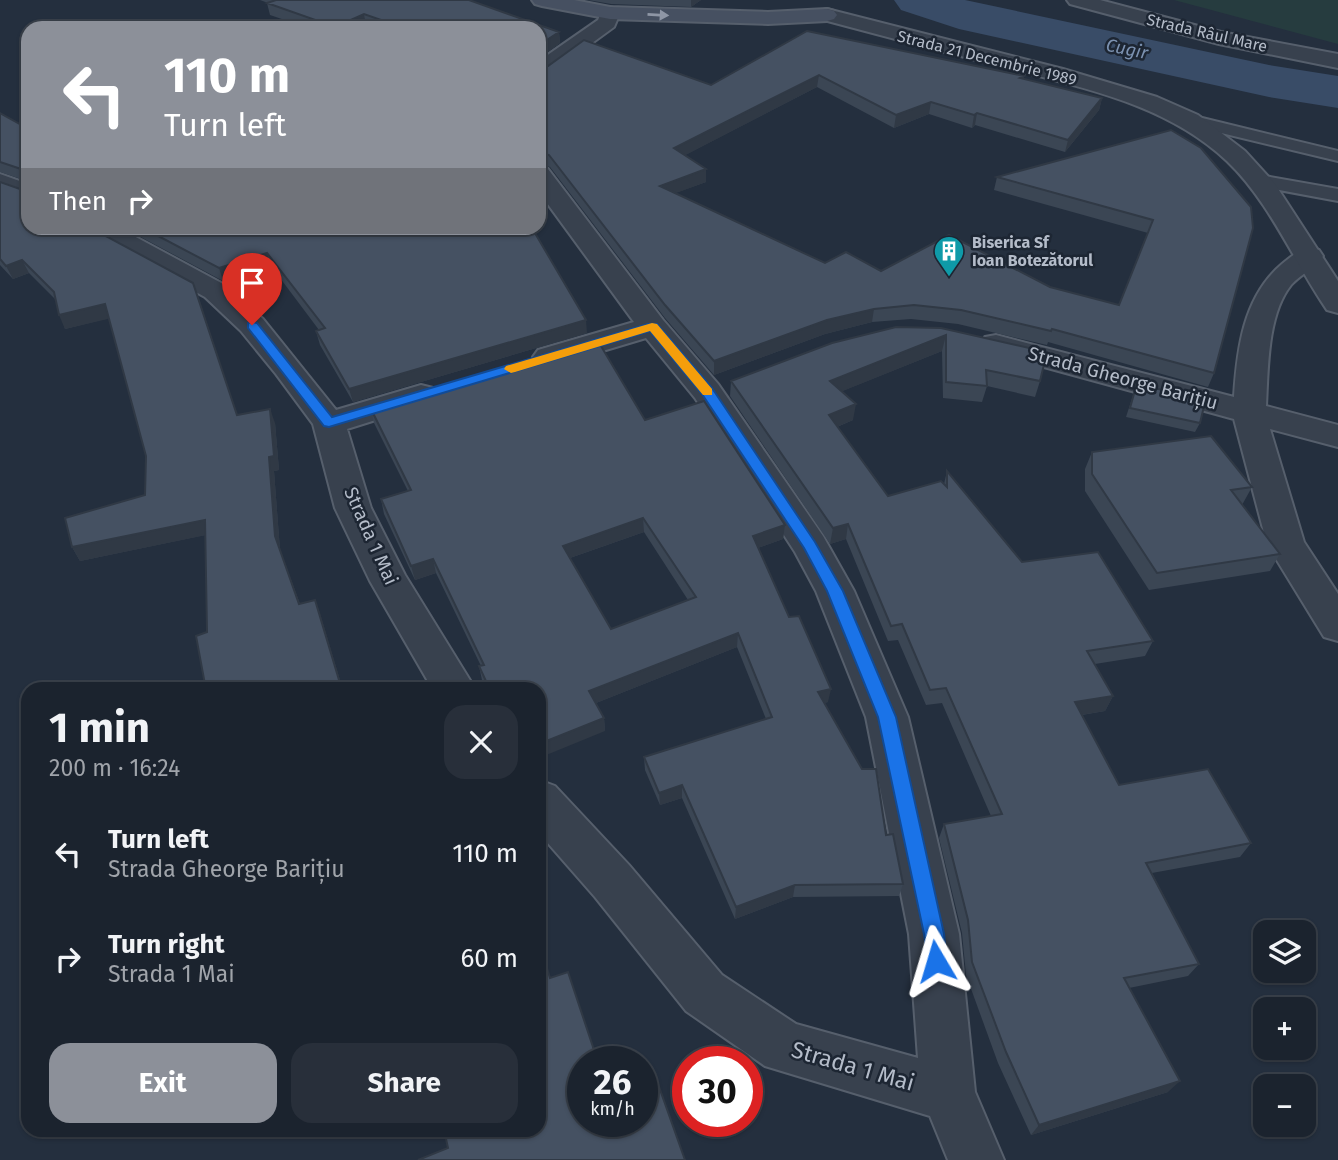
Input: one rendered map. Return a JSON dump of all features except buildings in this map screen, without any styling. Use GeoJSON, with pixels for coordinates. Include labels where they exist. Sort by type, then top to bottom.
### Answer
{"type":"FeatureCollection","features":[{"type":"Feature","properties":{"kind":"main road","name":"Strada 21 Decembrie 1989"},"geometry":{"type":"LineString","coordinates":[[542,0],[610,13],[768,19],[827,15]]}},
{"type":"Feature","properties":{"kind":"main road"},"geometry":{"type":"LineString","coordinates":[[806,0],[827,15]]}},
{"type":"Feature","properties":{"kind":"street"},"geometry":{"type":"LineString","coordinates":[[827,15],[854,0]]}},
{"type":"Feature","properties":{"kind":"street","name":"Strada Râul Mare"},"geometry":{"type":"LineString","coordinates":[[1077,0],[1219,38],[1338,61]]}},
{"type":"Feature","properties":{"kind":"street"},"geometry":{"type":"LineString","coordinates":[[546,66],[607,23],[610,13]]}},
{"type":"Feature","properties":{"kind":"street","name":"Strada 21 Decembrie 1989"},"geometry":{"type":"LineString","coordinates":[[827,15],[1055,74],[1149,102],[1190,120],[1236,156],[1258,181],[1338,304]]}},
{"type":"Feature","properties":{"kind":"street"},"geometry":{"type":"LineString","coordinates":[[0,182],[21,190]]}},
{"type":"Feature","properties":{"kind":"street"},"geometry":{"type":"LineString","coordinates":[[546,183],[652,327],[720,387],[835,591],[887,717],[934,934],[948,1094],[976,1160]]}},
{"type":"Feature","properties":{"kind":"street","name":"Strada 1 Mai"},"geometry":{"type":"LineString","coordinates":[[113,235],[215,292],[252,325],[329,423],[353,508],[389,581],[450,682]]}},
{"type":"Feature","properties":{"kind":"street"},"geometry":{"type":"LineString","coordinates":[[1309,256],[1278,282],[1264,311],[1253,349],[1249,413],[1286,544],[1338,626]]}},
{"type":"Feature","properties":{"kind":"street"},"geometry":{"type":"LineString","coordinates":[[523,365],[652,327]]}},
{"type":"Feature","properties":{"kind":"street","name":"Strada Gheorge Barițiu"},"geometry":{"type":"LineString","coordinates":[[969,338],[1087,365],[1338,436]]}},
{"type":"Feature","properties":{"kind":"street"},"geometry":{"type":"LineString","coordinates":[[329,423],[446,388]]}},
{"type":"Feature","properties":{"kind":"street","name":"Strada 1 Mai"},"geometry":{"type":"LineString","coordinates":[[546,808],[612,881],[704,993],[784,1047],[948,1094]]}},
{"type":"Feature","properties":{"kind":"lane"},"geometry":{"type":"LineString","coordinates":[[1190,120],[1338,156]]}},
{"type":"Feature","properties":{"kind":"lane"},"geometry":{"type":"LineString","coordinates":[[1258,181],[1338,195]]}},
{"type":"Feature","properties":{"kind":"green space"},"geometry":{"type":"Polygon","coordinates":[[[1174,0],[1338,0],[1338,44],[1174,0]]]}},
{"type":"Feature","properties":{"kind":"waterway","name":"Cugir"},"geometry":{"type":"LineString","coordinates":[[918,0],[959,14],[1269,81],[1338,92]]}},
{"type":"Feature","properties":{"kind":"slow traffic"},"geometry":{"type":"LineString","coordinates":[[511,369],[652,327],[708,392]]}},
{"type":"Feature","properties":{"kind":"place","name":"Biserica Sf Ioan Botezătorul"},"geometry":{"type":"Point","coordinates":[949,278]}},
{"type":"Feature","properties":{"kind":"route"},"geometry":{"type":"LineString","coordinates":[[252,325],[288,367],[329,423],[652,327],[707,391],[810,545],[835,591],[887,717],[934,934],[936,961]]}}]}
